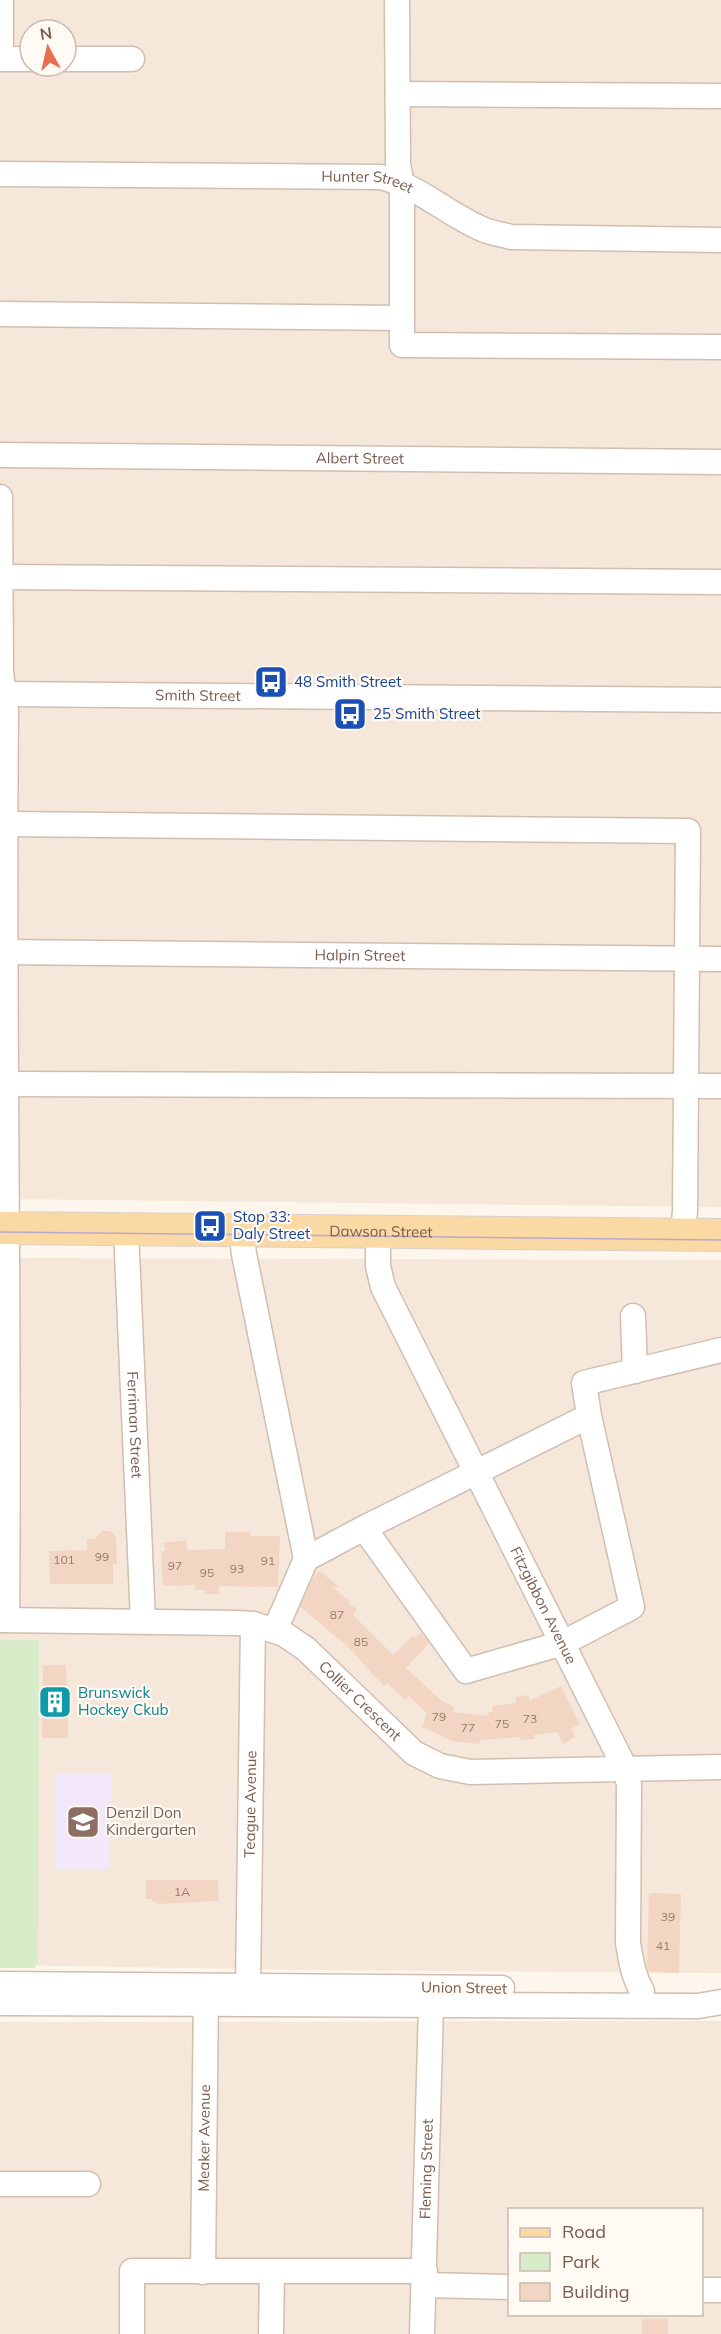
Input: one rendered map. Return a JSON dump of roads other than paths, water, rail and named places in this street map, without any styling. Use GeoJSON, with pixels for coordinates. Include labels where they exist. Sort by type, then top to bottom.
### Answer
{"type":"FeatureCollection","features":[{"type":"Feature","properties":{"kind":"main road","name":"Dawson Street"},"geometry":{"type":"LineString","coordinates":[[3,1228],[721,1235]]}},
{"type":"Feature","properties":{"kind":"street"},"geometry":{"type":"LineString","coordinates":[[1,0],[1,59],[18,59]]}},
{"type":"Feature","properties":{"kind":"street"},"geometry":{"type":"LineString","coordinates":[[398,0],[398,164],[402,185],[402,345],[721,347]]}},
{"type":"Feature","properties":{"kind":"street"},"geometry":{"type":"LineString","coordinates":[[78,59],[132,59]]}},
{"type":"Feature","properties":{"kind":"street"},"geometry":{"type":"LineString","coordinates":[[398,94],[721,96]]}},
{"type":"Feature","properties":{"kind":"street","name":"Hunter Street"},"geometry":{"type":"LineString","coordinates":[[0,174],[370,177],[390,179],[481,229],[511,237],[721,240]]}},
{"type":"Feature","properties":{"kind":"street"},"geometry":{"type":"LineString","coordinates":[[0,314],[402,318]]}},
{"type":"Feature","properties":{"kind":"street","name":"Albert Street"},"geometry":{"type":"LineString","coordinates":[[0,455],[721,462]]}},
{"type":"Feature","properties":{"kind":"street"},"geometry":{"type":"LineString","coordinates":[[0,497],[1,672],[2,694],[6,711],[7,824],[3,952],[5,1084],[4,1620],[264,1627],[306,1559],[589,1416]]}},
{"type":"Feature","properties":{"kind":"street"},"geometry":{"type":"LineString","coordinates":[[1,577],[721,582]]}},
{"type":"Feature","properties":{"kind":"street","name":"Smith Street"},"geometry":{"type":"LineString","coordinates":[[2,694],[721,700]]}},
{"type":"Feature","properties":{"kind":"street"},"geometry":{"type":"LineString","coordinates":[[7,824],[688,831],[683,1235]]}},
{"type":"Feature","properties":{"kind":"street","name":"Halpin Street"},"geometry":{"type":"LineString","coordinates":[[3,952],[721,959]]}},
{"type":"Feature","properties":{"kind":"street"},"geometry":{"type":"LineString","coordinates":[[5,1084],[686,1084],[721,1086]]}},
{"type":"Feature","properties":{"kind":"street","name":"Ferriman Street"},"geometry":{"type":"LineString","coordinates":[[126,1230],[143,1622]]}},
{"type":"Feature","properties":{"kind":"street"},"geometry":{"type":"LineString","coordinates":[[240,1230],[306,1559]]}},
{"type":"Feature","properties":{"kind":"street","name":"Fitzgibbon Avenue"},"geometry":{"type":"LineString","coordinates":[[368,1232],[383,1287],[625,1768],[629,1785],[628,1943],[624,1959],[632,1990]]}},
{"type":"Feature","properties":{"kind":"street"},"geometry":{"type":"LineString","coordinates":[[633,1316],[635,1371]]}},
{"type":"Feature","properties":{"kind":"street"},"geometry":{"type":"LineString","coordinates":[[364,1528],[466,1671],[564,1643],[632,1607],[589,1416],[584,1383],[721,1350]]}},
{"type":"Feature","properties":{"kind":"street","name":"Collier Crescent"},"geometry":{"type":"LineString","coordinates":[[264,1627],[306,1649],[414,1753],[440,1766],[470,1772],[721,1767]]}},
{"type":"Feature","properties":{"kind":"street","name":"Teague Avenue"},"geometry":{"type":"LineString","coordinates":[[248,1986],[264,1627]]}},
{"type":"Feature","properties":{"kind":"street","name":"Union Street"},"geometry":{"type":"LineString","coordinates":[[0,1984],[432,2005],[698,2006],[721,2002]]}},
{"type":"Feature","properties":{"kind":"street","name":"Union Street"},"geometry":{"type":"LineString","coordinates":[[0,2002],[206,1994],[248,1986],[632,1990],[721,1995]]}},
{"type":"Feature","properties":{"kind":"street","name":"Meaker Avenue"},"geometry":{"type":"LineString","coordinates":[[203,2272],[206,1994]]}},
{"type":"Feature","properties":{"kind":"street","name":"Fleming Street"},"geometry":{"type":"LineString","coordinates":[[422,2334],[432,2005]]}},
{"type":"Feature","properties":{"kind":"street"},"geometry":{"type":"LineString","coordinates":[[0,2184],[88,2184]]}},
{"type":"Feature","properties":{"kind":"street"},"geometry":{"type":"LineString","coordinates":[[132,2334],[132,2271],[272,2271],[424,2278],[508,2287]]}},
{"type":"Feature","properties":{"kind":"street"},"geometry":{"type":"LineString","coordinates":[[271,2334],[272,2271]]}},
{"type":"Feature","properties":{"kind":"street"},"geometry":{"type":"LineString","coordinates":[[703,2290],[721,2290]]}},
{"type":"Feature","properties":{"kind":"tram line"},"geometry":{"type":"LineString","coordinates":[[0,1232],[721,1240]]}},
{"type":"Feature","properties":{"kind":"place","name":"48 Smith Street"},"geometry":{"type":"Point","coordinates":[271,682]}},
{"type":"Feature","properties":{"kind":"place","name":"25 Smith Street"},"geometry":{"type":"Point","coordinates":[350,714]}},
{"type":"Feature","properties":{"kind":"place","name":"Stop 33: Daly Street"},"geometry":{"type":"Point","coordinates":[210,1226]}},
{"type":"Feature","properties":{"kind":"place","name":"Brunswick Hockey Ckub"},"geometry":{"type":"Point","coordinates":[55,1702]}},
{"type":"Feature","properties":{"kind":"place","name":"Denzil Don Kindergarten"},"geometry":{"type":"Point","coordinates":[83,1822]}}]}
